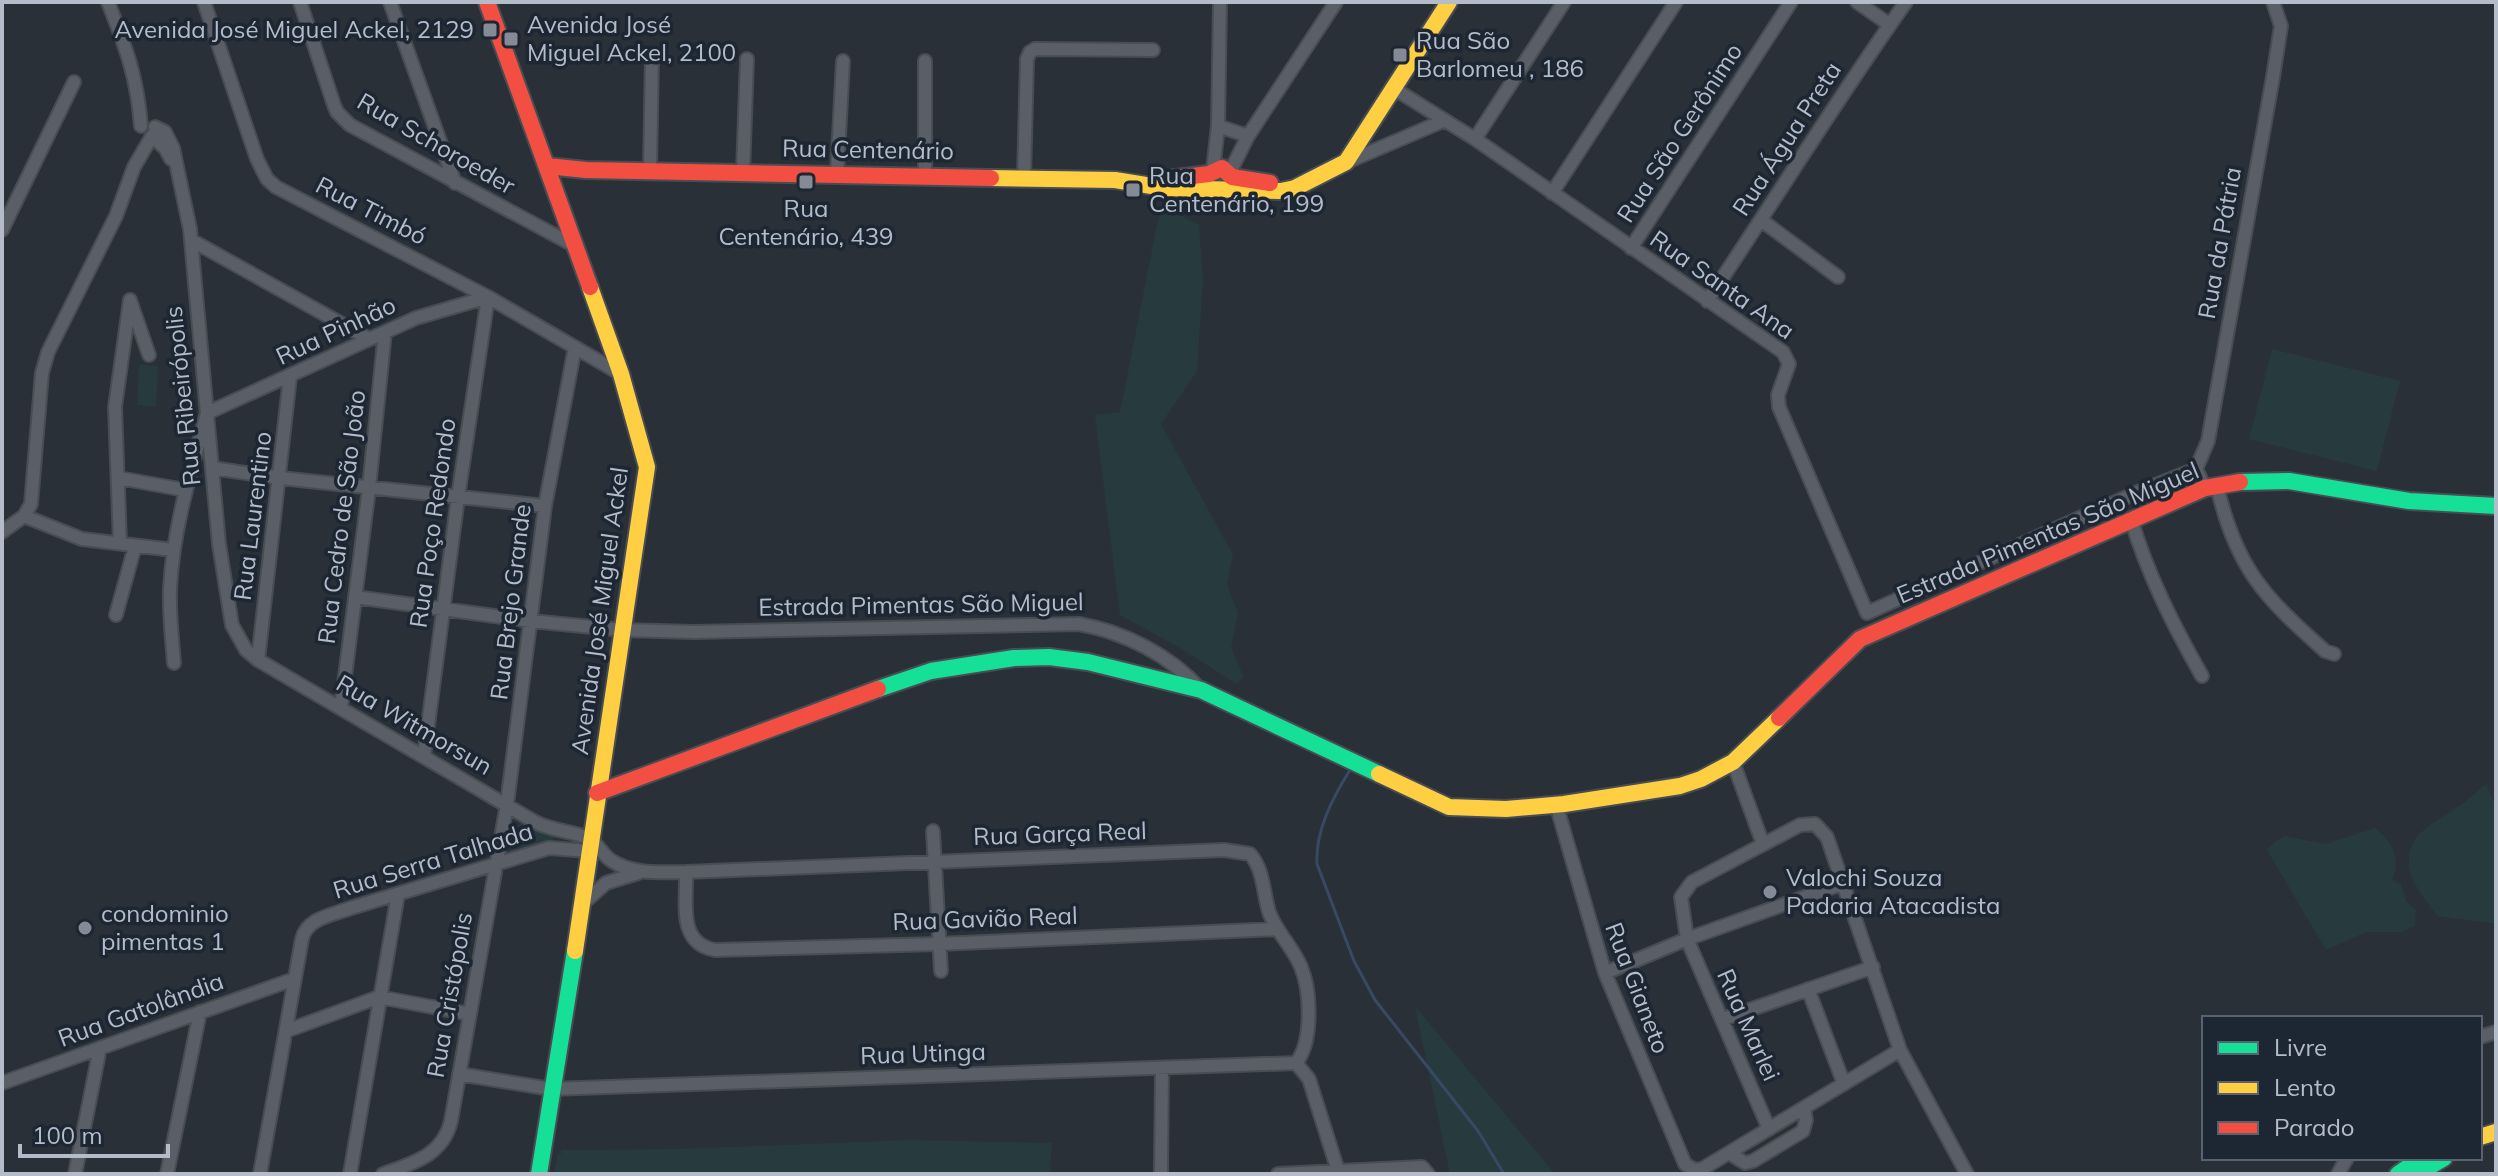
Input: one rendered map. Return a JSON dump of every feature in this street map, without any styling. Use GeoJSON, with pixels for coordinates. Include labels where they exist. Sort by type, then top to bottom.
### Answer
{"type":"FeatureCollection","features":[{"type":"Feature","properties":{"kind":"street"},"geometry":{"type":"LineString","coordinates":[[2,532],[24,516],[31,504],[42,373],[48,352],[116,216],[149,129],[132,62],[108,2]]}},
{"type":"Feature","properties":{"kind":"street","name":"Rua Timbó"},"geometry":{"type":"LineString","coordinates":[[204,2],[257,159],[267,179],[276,187],[488,297],[621,374]]}},
{"type":"Feature","properties":{"kind":"street","name":"Rua Schoroeder"},"geometry":{"type":"LineString","coordinates":[[300,2],[337,112],[350,125],[575,246]]}},
{"type":"Feature","properties":{"kind":"street"},"geometry":{"type":"LineString","coordinates":[[390,2],[455,183]]}},
{"type":"Feature","properties":{"kind":"street","name":"Avenida José Miguel Ackel"},"geometry":{"type":"LineString","coordinates":[[487,2],[621,374],[647,467],[559,1059],[539,1174]]}},
{"type":"Feature","properties":{"kind":"street"},"geometry":{"type":"LineString","coordinates":[[1220,179],[1336,2]]}},
{"type":"Feature","properties":{"kind":"street"},"geometry":{"type":"LineString","coordinates":[[1346,162],[1449,2]]}},
{"type":"Feature","properties":{"kind":"street"},"geometry":{"type":"LineString","coordinates":[[1475,139],[1564,2]]}},
{"type":"Feature","properties":{"kind":"street"},"geometry":{"type":"LineString","coordinates":[[1552,193],[1676,2]]}},
{"type":"Feature","properties":{"kind":"street","name":"Rua São Gerônimo"},"geometry":{"type":"LineString","coordinates":[[1631,248],[1791,2]]}},
{"type":"Feature","properties":{"kind":"street"},"geometry":{"type":"LineString","coordinates":[[1857,2],[1890,25]]}},
{"type":"Feature","properties":{"kind":"street","name":"Rua Água Preta"},"geometry":{"type":"LineString","coordinates":[[1707,301],[1812,137],[1906,2]]}},
{"type":"Feature","properties":{"kind":"street","name":"Rua da Pátria"},"geometry":{"type":"LineString","coordinates":[[2196,469],[2208,441],[2273,77],[2281,26],[2273,2]]}},
{"type":"Feature","properties":{"kind":"street"},"geometry":{"type":"LineString","coordinates":[[1220,179],[1218,126],[1222,5]]}},
{"type":"Feature","properties":{"kind":"street"},"geometry":{"type":"LineString","coordinates":[[1024,178],[1027,59],[1030,52],[1035,49],[1153,50]]}},
{"type":"Feature","properties":{"kind":"street"},"geometry":{"type":"LineString","coordinates":[[650,170],[652,55]]}},
{"type":"Feature","properties":{"kind":"street"},"geometry":{"type":"LineString","coordinates":[[743,172],[747,59]]}},
{"type":"Feature","properties":{"kind":"street"},"geometry":{"type":"LineString","coordinates":[[837,174],[843,61]]}},
{"type":"Feature","properties":{"kind":"street"},"geometry":{"type":"LineString","coordinates":[[925,61],[925,175]]}},
{"type":"Feature","properties":{"kind":"street"},"geometry":{"type":"LineString","coordinates":[[2,230],[74,82]]}},
{"type":"Feature","properties":{"kind":"street","name":"Rua Santa Ana"},"geometry":{"type":"LineString","coordinates":[[1393,88],[1475,139],[1787,357],[1789,364],[1778,395],[1779,407],[1867,613]]}},
{"type":"Feature","properties":{"kind":"street","name":"Rua Centenário"},"geometry":{"type":"LineString","coordinates":[[547,166],[586,170],[925,175],[1149,183],[1220,179],[1272,193],[1295,188],[1346,162],[1443,121]]}},
{"type":"Feature","properties":{"kind":"street"},"geometry":{"type":"LineString","coordinates":[[1218,126],[1248,136]]}},
{"type":"Feature","properties":{"kind":"street","name":"Rua Ribeirópolis"},"geometry":{"type":"LineString","coordinates":[[149,129],[177,168],[191,240],[219,544],[232,625],[246,650],[258,660]]}},
{"type":"Feature","properties":{"kind":"street","name":"Rua Centenário"},"geometry":{"type":"LineString","coordinates":[[554,185],[586,170]]}},
{"type":"Feature","properties":{"kind":"street"},"geometry":{"type":"LineString","coordinates":[[1761,220],[1838,277]]}},
{"type":"Feature","properties":{"kind":"street"},"geometry":{"type":"LineString","coordinates":[[191,240],[369,339]]}},
{"type":"Feature","properties":{"kind":"street","name":"Rua Pinhão"},"geometry":{"type":"LineString","coordinates":[[207,413],[385,332],[452,305],[488,297]]}},
{"type":"Feature","properties":{"kind":"street","name":"Rua Poço Redondo"},"geometry":{"type":"LineString","coordinates":[[424,756],[488,297]]}},
{"type":"Feature","properties":{"kind":"street"},"geometry":{"type":"LineString","coordinates":[[120,543],[115,407],[130,300],[149,355]]}},
{"type":"Feature","properties":{"kind":"street","name":"Rua Cedro de São João"},"geometry":{"type":"LineString","coordinates":[[341,708],[385,332]]}},
{"type":"Feature","properties":{"kind":"street","name":"Rua Brejo Grande"},"geometry":{"type":"LineString","coordinates":[[495,864],[507,804],[545,506],[575,347]]}},
{"type":"Feature","properties":{"kind":"street","name":"Rua Laurentino"},"geometry":{"type":"LineString","coordinates":[[258,660],[290,377]]}},
{"type":"Feature","properties":{"kind":"street"},"geometry":{"type":"LineString","coordinates":[[174,663],[170,592],[173,550],[185,490],[207,413]]}},
{"type":"Feature","properties":{"kind":"street"},"geometry":{"type":"LineString","coordinates":[[212,468],[545,506]]}},
{"type":"Feature","properties":{"kind":"street"},"geometry":{"type":"LineString","coordinates":[[2196,469],[2211,487],[2248,571],[2282,612],[2325,651],[2334,654]]}},
{"type":"Feature","properties":{"kind":"street","name":"Estrada Pimentas São Miguel"},"geometry":{"type":"LineString","coordinates":[[1860,639],[1867,613],[2196,469]]}},
{"type":"Feature","properties":{"kind":"street"},"geometry":{"type":"LineString","coordinates":[[119,478],[185,490]]}},
{"type":"Feature","properties":{"kind":"street","name":"Estrada Pimentas São Miguel"},"geometry":{"type":"LineString","coordinates":[[598,786],[636,777],[882,687],[968,663],[1049,657],[1088,662],[1201,690],[1449,807],[1495,810],[1680,786],[1733,762],[1860,639],[2131,519],[2211,487],[2254,481],[2289,481],[2409,501],[2496,506]]}},
{"type":"Feature","properties":{"kind":"street"},"geometry":{"type":"LineString","coordinates":[[24,516],[65,535],[173,550]]}},
{"type":"Feature","properties":{"kind":"street"},"geometry":{"type":"LineString","coordinates":[[2131,519],[2144,562],[2169,618],[2202,676]]}},
{"type":"Feature","properties":{"kind":"street"},"geometry":{"type":"LineString","coordinates":[[116,615],[135,546]]}},
{"type":"Feature","properties":{"kind":"street","name":"Estrada Pimentas São Miguel"},"geometry":{"type":"LineString","coordinates":[[355,597],[623,630],[708,632],[1079,624],[1103,628],[1147,648],[1187,674],[1201,690]]}},
{"type":"Feature","properties":{"kind":"street","name":"Rua Witmorsun"},"geometry":{"type":"LineString","coordinates":[[258,660],[507,804]]}},
{"type":"Feature","properties":{"kind":"street"},"geometry":{"type":"LineString","coordinates":[[1733,762],[1763,844],[1800,825],[1815,824],[1827,837],[1900,1050],[1967,1174]]}},
{"type":"Feature","properties":{"kind":"street","name":"Rua Serra Talhada"},"geometry":{"type":"LineString","coordinates":[[507,804],[535,822],[589,845]]}},
{"type":"Feature","properties":{"kind":"street","name":"Rua Gianeto"},"geometry":{"type":"LineString","coordinates":[[1556,804],[1605,973],[1685,1164],[1694,1170],[1702,1169],[1729,1153]]}},
{"type":"Feature","properties":{"kind":"street"},"geometry":{"type":"LineString","coordinates":[[933,831],[941,971]]}},
{"type":"Feature","properties":{"kind":"street"},"geometry":{"type":"LineString","coordinates":[[556,847],[558,832]]}},
{"type":"Feature","properties":{"kind":"street","name":"Rua Marlei"},"geometry":{"type":"LineString","coordinates":[[1763,844],[1686,887],[1681,904],[1687,939],[1769,1129]]}},
{"type":"Feature","properties":{"kind":"street"},"geometry":{"type":"LineString","coordinates":[[589,845],[625,868],[645,872]]}},
{"type":"Feature","properties":{"kind":"street","name":"Rua Serra Talhada"},"geometry":{"type":"LineString","coordinates":[[294,979],[306,928],[319,919],[556,847],[589,845]]}},
{"type":"Feature","properties":{"kind":"street","name":"Rua Garça Real"},"geometry":{"type":"LineString","coordinates":[[645,872],[1239,851],[1250,854],[1256,861],[1276,929],[1300,965],[1306,987],[1306,1044],[1296,1063]]}},
{"type":"Feature","properties":{"kind":"street","name":"Rua Cristópolis"},"geometry":{"type":"LineString","coordinates":[[383,1174],[429,1156],[448,1134],[495,864]]}},
{"type":"Feature","properties":{"kind":"street"},"geometry":{"type":"LineString","coordinates":[[580,906],[614,878],[645,872]]}},
{"type":"Feature","properties":{"kind":"street","name":"Rua Gavião Real"},"geometry":{"type":"LineString","coordinates":[[686,872],[691,937],[697,944],[715,950],[1276,929]]}},
{"type":"Feature","properties":{"kind":"street"},"geometry":{"type":"LineString","coordinates":[[1605,973],[1687,939],[1844,883]]}},
{"type":"Feature","properties":{"kind":"street"},"geometry":{"type":"LineString","coordinates":[[350,1174],[398,894]]}},
{"type":"Feature","properties":{"kind":"street"},"geometry":{"type":"LineString","coordinates":[[1723,1019],[1873,967]]}},
{"type":"Feature","properties":{"kind":"street"},"geometry":{"type":"LineString","coordinates":[[260,1174],[294,979]]}},
{"type":"Feature","properties":{"kind":"street","name":"Rua Gatolândia"},"geometry":{"type":"LineString","coordinates":[[2,1083],[294,979]]}},
{"type":"Feature","properties":{"kind":"street"},"geometry":{"type":"LineString","coordinates":[[1808,989],[1844,1084]]}},
{"type":"Feature","properties":{"kind":"street"},"geometry":{"type":"LineString","coordinates":[[286,1031],[379,997],[470,1014]]}},
{"type":"Feature","properties":{"kind":"street"},"geometry":{"type":"LineString","coordinates":[[167,1174],[200,1012]]}},
{"type":"Feature","properties":{"kind":"street"},"geometry":{"type":"LineString","coordinates":[[75,1174],[100,1048]]}},
{"type":"Feature","properties":{"kind":"street"},"geometry":{"type":"LineString","coordinates":[[1804,1108],[1806,1120],[1803,1131],[1764,1155],[1745,1163],[1729,1153],[1900,1050]]}},
{"type":"Feature","properties":{"kind":"street"},"geometry":{"type":"LineString","coordinates":[[1296,1063],[1309,1079],[1338,1173]]}},
{"type":"Feature","properties":{"kind":"street","name":"Rua Utinga"},"geometry":{"type":"LineString","coordinates":[[459,1074],[554,1089],[1296,1063]]}},
{"type":"Feature","properties":{"kind":"street"},"geometry":{"type":"LineString","coordinates":[[1161,1174],[1162,1068]]}},
{"type":"Feature","properties":{"kind":"street","name":"Avenida José Miguel Ackel"},"geometry":{"type":"LineString","coordinates":[[546,1174],[554,1089]]}},
{"type":"Feature","properties":{"kind":"street"},"geometry":{"type":"LineString","coordinates":[[2398,1174],[2418,1160]]}},
{"type":"Feature","properties":{"kind":"street"},"geometry":{"type":"LineString","coordinates":[[2417,1174],[2441,1160]]}},
{"type":"Feature","properties":{"kind":"street"},"geometry":{"type":"LineString","coordinates":[[1278,1174],[1422,1167],[1428,1174]]}},
{"type":"Feature","properties":{"kind":"green space"},"geometry":{"type":"Polygon","coordinates":[[[1161,205],[1199,225],[1203,280],[1197,371],[1161,424],[1233,555],[1227,584],[1238,613],[1231,648],[1244,677],[1236,684],[1182,649],[1120,615],[1095,415],[1120,412],[1161,205]]]}},
{"type":"Feature","properties":{"kind":"green space"},"geometry":{"type":"Polygon","coordinates":[[[2272,349],[2400,381],[2377,471],[2249,439],[2272,349]]]}},
{"type":"Feature","properties":{"kind":"green space"},"geometry":{"type":"Polygon","coordinates":[[[139,364],[158,366],[156,407],[137,405],[139,364]]]}},
{"type":"Feature","properties":{"kind":"green space"},"geometry":{"type":"Polygon","coordinates":[[[2486,784],[2496,807],[2496,924],[2437,916],[2410,873],[2412,844],[2425,829],[2486,784]]]}},
{"type":"Feature","properties":{"kind":"green space"},"geometry":{"type":"Polygon","coordinates":[[[521,822],[554,837],[551,843],[512,852],[508,849],[510,834],[521,822]]]}},
{"type":"Feature","properties":{"kind":"green space"},"geometry":{"type":"Polygon","coordinates":[[[2375,828],[2394,851],[2396,865],[2392,880],[2401,884],[2406,901],[2416,910],[2415,926],[2401,932],[2366,932],[2326,950],[2267,850],[2285,836],[2326,844],[2375,828]]]}},
{"type":"Feature","properties":{"kind":"green space"},"geometry":{"type":"Polygon","coordinates":[[[1415,1006],[1555,1174],[1450,1174],[1415,1006]]]}},
{"type":"Feature","properties":{"kind":"green space"},"geometry":{"type":"Polygon","coordinates":[[[910,1140],[1052,1143],[1050,1174],[554,1174],[561,1150],[910,1140]]]}},
{"type":"Feature","properties":{"kind":"waterway"},"geometry":{"type":"LineString","coordinates":[[1350,770],[1322,827],[1317,864],[1354,961],[1375,1000],[1478,1131],[1504,1174]]}},
{"type":"Feature","properties":{"kind":"traffic: fast"},"geometry":{"type":"LineString","coordinates":[[2240,482],[2289,481],[2409,501],[2496,506]]}},
{"type":"Feature","properties":{"kind":"traffic: fast"},"geometry":{"type":"LineString","coordinates":[[878,689],[931,671],[1014,658],[1049,657],[1088,662],[1201,690],[1379,774]]}},
{"type":"Feature","properties":{"kind":"traffic: fast"},"geometry":{"type":"LineString","coordinates":[[539,1174],[575,951]]}},
{"type":"Feature","properties":{"kind":"traffic: fast"},"geometry":{"type":"LineString","coordinates":[[2398,1174],[2418,1160]]}},
{"type":"Feature","properties":{"kind":"traffic: fast"},"geometry":{"type":"LineString","coordinates":[[2417,1174],[2441,1160]]}},
{"type":"Feature","properties":{"kind":"traffic: slow"},"geometry":{"type":"LineString","coordinates":[[991,178],[1115,180],[1164,188],[1281,191],[1295,188],[1346,162],[1449,2]]}},
{"type":"Feature","properties":{"kind":"traffic: slow"},"geometry":{"type":"LineString","coordinates":[[575,951],[647,467],[621,374],[590,287]]}},
{"type":"Feature","properties":{"kind":"traffic: slow"},"geometry":{"type":"LineString","coordinates":[[1379,774],[1449,807],[1506,809],[1564,804],[1680,786],[1701,779],[1733,762],[1779,718]]}},
{"type":"Feature","properties":{"kind":"traffic: slow"},"geometry":{"type":"LineString","coordinates":[[2482,1136],[2496,1132]]}},
{"type":"Feature","properties":{"kind":"traffic: jam"},"geometry":{"type":"LineString","coordinates":[[487,2],[590,287]]}},
{"type":"Feature","properties":{"kind":"traffic: jam"},"geometry":{"type":"LineString","coordinates":[[547,166],[586,170],[991,178]]}},
{"type":"Feature","properties":{"kind":"traffic: jam"},"geometry":{"type":"LineString","coordinates":[[1168,179],[1209,174],[1222,168],[1232,177],[1270,183]]}},
{"type":"Feature","properties":{"kind":"traffic: jam"},"geometry":{"type":"LineString","coordinates":[[1779,718],[1860,639],[2205,488],[2240,482]]}},
{"type":"Feature","properties":{"kind":"traffic: jam"},"geometry":{"type":"LineString","coordinates":[[597,793],[878,689]]}},
{"type":"Feature","properties":{"kind":"place","name":"Avenida José Miguel Ackel, 2129"},"geometry":{"type":"Point","coordinates":[490,30]}},
{"type":"Feature","properties":{"kind":"place","name":"Avenida José Miguel Ackel, 2100"},"geometry":{"type":"Point","coordinates":[511,39]}},
{"type":"Feature","properties":{"kind":"place","name":"Rua São Barlomeu , 186"},"geometry":{"type":"Point","coordinates":[1400,55]}},
{"type":"Feature","properties":{"kind":"place","name":"Rua Centenário, 439"},"geometry":{"type":"Point","coordinates":[806,182]}},
{"type":"Feature","properties":{"kind":"place","name":"Rua Centenário, 199"},"geometry":{"type":"Point","coordinates":[1133,190]}},
{"type":"Feature","properties":{"kind":"place","name":"Valochi Souza Padaria Atacadista"},"geometry":{"type":"Point","coordinates":[1770,892]}},
{"type":"Feature","properties":{"kind":"place","name":"condominio pimentas 1"},"geometry":{"type":"Point","coordinates":[85,928]}}]}
